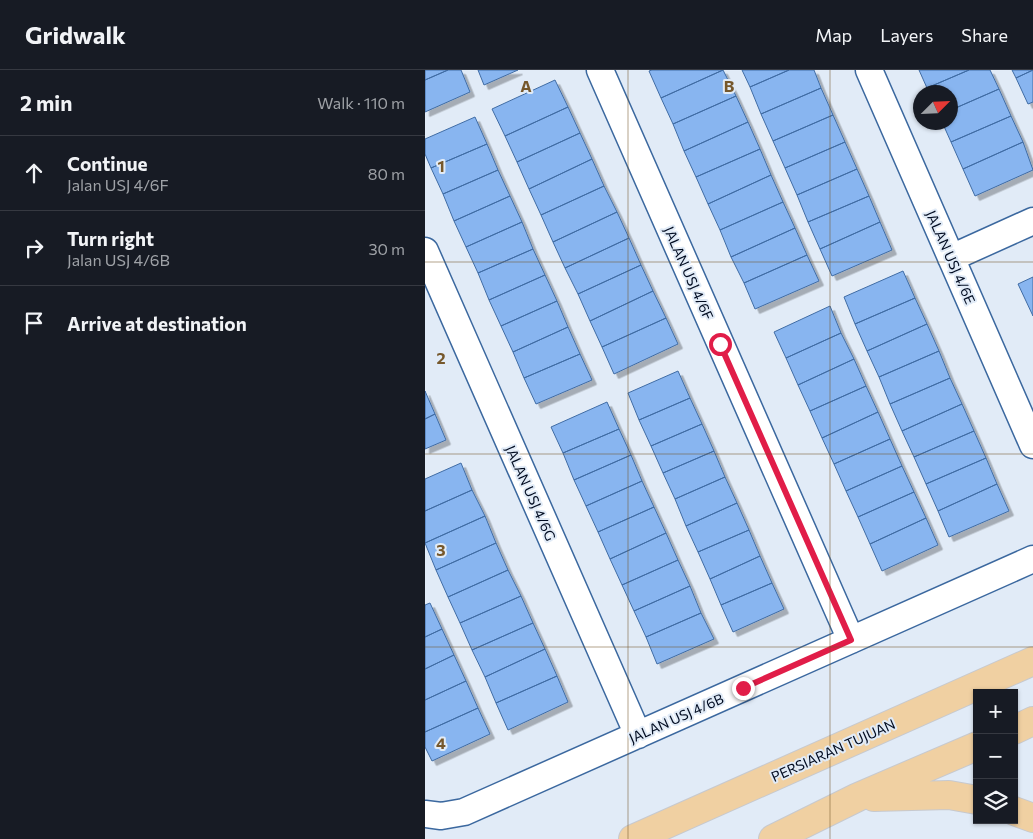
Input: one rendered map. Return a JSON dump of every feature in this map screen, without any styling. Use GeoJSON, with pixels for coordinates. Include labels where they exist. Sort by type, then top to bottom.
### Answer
{"type":"FeatureCollection","features":[{"type":"Feature","properties":{"kind":"main road","name":"PERSIARAN TUJUAN"},"geometry":{"type":"LineString","coordinates":[[633,839],[1031,667]]}},
{"type":"Feature","properties":{"kind":"main road"},"geometry":{"type":"LineString","coordinates":[[1018,728],[1033,721]]}},
{"type":"Feature","properties":{"kind":"main road"},"geometry":{"type":"LineString","coordinates":[[773,839],[859,798],[973,748]]}},
{"type":"Feature","properties":{"kind":"main road"},"geometry":{"type":"LineString","coordinates":[[859,798],[949,795],[973,799]]}},
{"type":"Feature","properties":{"kind":"main road"},"geometry":{"type":"LineString","coordinates":[[1018,812],[1033,818]]}},
{"type":"Feature","properties":{"kind":"street","name":"JALAN USJ 4/6F"},"geometry":{"type":"LineString","coordinates":[[600,70],[851,640]]}},
{"type":"Feature","properties":{"kind":"street","name":"JALAN USJ 4/6E"},"geometry":{"type":"LineString","coordinates":[[869,70],[1033,444]]}},
{"type":"Feature","properties":{"kind":"street"},"geometry":{"type":"LineString","coordinates":[[951,258],[1033,221]]}},
{"type":"Feature","properties":{"kind":"street","name":"JALAN USJ 4/6G"},"geometry":{"type":"LineString","coordinates":[[425,251],[638,736]]}},
{"type":"Feature","properties":{"kind":"street","name":"JALAN USJ 4/6B"},"geometry":{"type":"LineString","coordinates":[[425,814],[441,816],[465,812],[1033,559]]}},
{"type":"Feature","properties":{"kind":"building"},"geometry":{"type":"Polygon","coordinates":[[[425,70],[448,70],[425,80],[425,70]]]}},
{"type":"Feature","properties":{"kind":"building"},"geometry":{"type":"Polygon","coordinates":[[[448,70],[461,70],[470,92],[425,112],[425,80],[448,70]]]}},
{"type":"Feature","properties":{"kind":"building"},"geometry":{"type":"Polygon","coordinates":[[[478,70],[518,70],[484,85],[478,70]]]}},
{"type":"Feature","properties":{"kind":"building"},"geometry":{"type":"Polygon","coordinates":[[[723,70],[661,98],[649,71],[723,70]]]}},
{"type":"Feature","properties":{"kind":"building"},"geometry":{"type":"Polygon","coordinates":[[[723,70],[736,96],[673,124],[661,98],[723,70]]]}},
{"type":"Feature","properties":{"kind":"building"},"geometry":{"type":"Polygon","coordinates":[[[742,70],[789,70],[750,87],[742,70]]]}},
{"type":"Feature","properties":{"kind":"building"},"geometry":{"type":"Polygon","coordinates":[[[789,70],[814,70],[821,88],[761,114],[750,87],[789,70]]]}},
{"type":"Feature","properties":{"kind":"building"},"geometry":{"type":"Polygon","coordinates":[[[919,70],[969,70],[934,85],[926,85],[919,70]]]}},
{"type":"Feature","properties":{"kind":"building"},"geometry":{"type":"Polygon","coordinates":[[[969,70],[990,70],[999,89],[958,107],[958,85],[934,85],[969,70]]]}},
{"type":"Feature","properties":{"kind":"building"},"geometry":{"type":"Polygon","coordinates":[[[1012,70],[1033,70],[1016,78],[1012,70]]]}},
{"type":"Feature","properties":{"kind":"building"},"geometry":{"type":"Polygon","coordinates":[[[1033,70],[1033,102],[1028,104],[1016,78],[1033,70]]]}},
{"type":"Feature","properties":{"kind":"building"},"geometry":{"type":"Polygon","coordinates":[[[555,80],[568,107],[505,136],[492,109],[555,80]]]}},
{"type":"Feature","properties":{"kind":"building"},"geometry":{"type":"Polygon","coordinates":[[[821,88],[833,115],[773,141],[761,114],[821,88]]]}},
{"type":"Feature","properties":{"kind":"building"},"geometry":{"type":"Polygon","coordinates":[[[999,89],[1011,116],[951,142],[946,130],[958,130],[958,107],[999,89]]]}},
{"type":"Feature","properties":{"kind":"building"},"geometry":{"type":"Polygon","coordinates":[[[736,96],[748,122],[684,151],[673,124],[736,96]]]}},
{"type":"Feature","properties":{"kind":"building"},"geometry":{"type":"Polygon","coordinates":[[[568,107],[580,133],[517,162],[505,136],[568,107]]]}},
{"type":"Feature","properties":{"kind":"building"},"geometry":{"type":"Polygon","coordinates":[[[833,115],[845,142],[785,168],[773,141],[833,115]]]}},
{"type":"Feature","properties":{"kind":"building"},"geometry":{"type":"Polygon","coordinates":[[[1011,116],[1023,142],[963,169],[951,142],[1011,116]]]}},
{"type":"Feature","properties":{"kind":"building"},"geometry":{"type":"Polygon","coordinates":[[[475,117],[487,144],[431,168],[425,154],[425,139],[475,117]]]}},
{"type":"Feature","properties":{"kind":"building"},"geometry":{"type":"Polygon","coordinates":[[[748,122],[760,149],[696,177],[684,151],[748,122]]]}},
{"type":"Feature","properties":{"kind":"building"},"geometry":{"type":"Polygon","coordinates":[[[580,133],[592,159],[529,189],[517,162],[580,133]]]}},
{"type":"Feature","properties":{"kind":"building"},"geometry":{"type":"Polygon","coordinates":[[[845,142],[857,169],[797,195],[785,168],[845,142]]]}},
{"type":"Feature","properties":{"kind":"building"},"geometry":{"type":"Polygon","coordinates":[[[1023,142],[1033,170],[975,196],[963,169],[1023,142]]]}},
{"type":"Feature","properties":{"kind":"building"},"geometry":{"type":"Polygon","coordinates":[[[487,144],[498,170],[443,194],[431,168],[487,144]]]}},
{"type":"Feature","properties":{"kind":"building"},"geometry":{"type":"Polygon","coordinates":[[[760,149],[771,175],[708,204],[696,177],[760,149]]]}},
{"type":"Feature","properties":{"kind":"building"},"geometry":{"type":"Polygon","coordinates":[[[592,159],[604,186],[541,215],[529,189],[592,159]]]}},
{"type":"Feature","properties":{"kind":"building"},"geometry":{"type":"Polygon","coordinates":[[[857,169],[869,196],[808,222],[797,195],[857,169]]]}},
{"type":"Feature","properties":{"kind":"building"},"geometry":{"type":"Polygon","coordinates":[[[498,170],[510,196],[454,221],[443,194],[498,170]]]}},
{"type":"Feature","properties":{"kind":"building"},"geometry":{"type":"Polygon","coordinates":[[[771,175],[783,202],[720,230],[708,204],[771,175]]]}},
{"type":"Feature","properties":{"kind":"building"},"geometry":{"type":"Polygon","coordinates":[[[604,186],[617,212],[553,242],[541,215],[604,186]]]}},
{"type":"Feature","properties":{"kind":"building"},"geometry":{"type":"Polygon","coordinates":[[[510,196],[522,222],[466,247],[454,221],[510,196]]]}},
{"type":"Feature","properties":{"kind":"building"},"geometry":{"type":"Polygon","coordinates":[[[869,196],[880,222],[820,249],[808,222],[869,196]]]}},
{"type":"Feature","properties":{"kind":"building"},"geometry":{"type":"Polygon","coordinates":[[[783,202],[795,228],[731,257],[720,230],[783,202]]]}},
{"type":"Feature","properties":{"kind":"building"},"geometry":{"type":"Polygon","coordinates":[[[617,212],[629,238],[565,268],[553,242],[617,212]]]}},
{"type":"Feature","properties":{"kind":"building"},"geometry":{"type":"Polygon","coordinates":[[[522,222],[533,249],[478,273],[466,247],[522,222]]]}},
{"type":"Feature","properties":{"kind":"building"},"geometry":{"type":"Polygon","coordinates":[[[880,222],[892,250],[832,276],[820,249],[880,222]]]}},
{"type":"Feature","properties":{"kind":"building"},"geometry":{"type":"Polygon","coordinates":[[[795,228],[807,255],[744,283],[731,257],[795,228]]]}},
{"type":"Feature","properties":{"kind":"building"},"geometry":{"type":"Polygon","coordinates":[[[629,238],[641,265],[578,294],[565,268],[629,238]]]}},
{"type":"Feature","properties":{"kind":"building"},"geometry":{"type":"Polygon","coordinates":[[[533,249],[545,275],[489,300],[478,273],[533,249]]]}},
{"type":"Feature","properties":{"kind":"building"},"geometry":{"type":"Polygon","coordinates":[[[807,255],[819,281],[755,309],[744,283],[807,255]]]}},
{"type":"Feature","properties":{"kind":"building"},"geometry":{"type":"Polygon","coordinates":[[[641,265],[653,291],[590,321],[578,294],[641,265]]]}},
{"type":"Feature","properties":{"kind":"building"},"geometry":{"type":"Polygon","coordinates":[[[903,271],[915,298],[855,324],[844,297],[903,271]]]}},
{"type":"Feature","properties":{"kind":"building"},"geometry":{"type":"Polygon","coordinates":[[[545,275],[557,301],[501,326],[489,300],[545,275]]]}},
{"type":"Feature","properties":{"kind":"building"},"geometry":{"type":"Polygon","coordinates":[[[1033,277],[1033,316],[1018,284],[1033,277]]]}},
{"type":"Feature","properties":{"kind":"building"},"geometry":{"type":"Polygon","coordinates":[[[653,291],[666,318],[602,347],[590,321],[653,291]]]}},
{"type":"Feature","properties":{"kind":"building"},"geometry":{"type":"Polygon","coordinates":[[[915,298],[927,324],[867,351],[855,324],[915,298]]]}},
{"type":"Feature","properties":{"kind":"building"},"geometry":{"type":"Polygon","coordinates":[[[557,301],[568,327],[513,352],[501,326],[557,301]]]}},
{"type":"Feature","properties":{"kind":"building"},"geometry":{"type":"Polygon","coordinates":[[[830,306],[841,333],[786,358],[774,332],[830,306]]]}},
{"type":"Feature","properties":{"kind":"building"},"geometry":{"type":"Polygon","coordinates":[[[666,318],[678,344],[614,374],[602,347],[666,318]]]}},
{"type":"Feature","properties":{"kind":"building"},"geometry":{"type":"Polygon","coordinates":[[[927,324],[939,351],[879,377],[867,351],[927,324]]]}},
{"type":"Feature","properties":{"kind":"building"},"geometry":{"type":"Polygon","coordinates":[[[568,327],[580,354],[524,378],[513,352],[568,327]]]}},
{"type":"Feature","properties":{"kind":"building"},"geometry":{"type":"Polygon","coordinates":[[[841,333],[854,359],[798,385],[786,358],[841,333]]]}},
{"type":"Feature","properties":{"kind":"building"},"geometry":{"type":"Polygon","coordinates":[[[939,351],[950,378],[890,404],[879,377],[939,351]]]}},
{"type":"Feature","properties":{"kind":"building"},"geometry":{"type":"Polygon","coordinates":[[[580,354],[592,380],[536,404],[524,378],[580,354]]]}},
{"type":"Feature","properties":{"kind":"building"},"geometry":{"type":"Polygon","coordinates":[[[854,359],[866,386],[810,411],[798,385],[854,359]]]}},
{"type":"Feature","properties":{"kind":"building"},"geometry":{"type":"Polygon","coordinates":[[[678,371],[690,398],[639,420],[628,393],[678,371]]]}},
{"type":"Feature","properties":{"kind":"building"},"geometry":{"type":"Polygon","coordinates":[[[950,378],[962,404],[902,431],[890,404],[950,378]]]}},
{"type":"Feature","properties":{"kind":"building"},"geometry":{"type":"Polygon","coordinates":[[[866,386],[878,412],[822,438],[810,411],[866,386]]]}},
{"type":"Feature","properties":{"kind":"building"},"geometry":{"type":"Polygon","coordinates":[[[425,391],[435,414],[425,419],[425,391]]]}},
{"type":"Feature","properties":{"kind":"building"},"geometry":{"type":"Polygon","coordinates":[[[690,398],[702,424],[651,446],[639,420],[690,398]]]}},
{"type":"Feature","properties":{"kind":"building"},"geometry":{"type":"Polygon","coordinates":[[[607,402],[619,429],[563,453],[551,427],[607,402]]]}},
{"type":"Feature","properties":{"kind":"building"},"geometry":{"type":"Polygon","coordinates":[[[962,404],[974,431],[914,457],[902,431],[962,404]]]}},
{"type":"Feature","properties":{"kind":"building"},"geometry":{"type":"Polygon","coordinates":[[[878,412],[890,439],[834,464],[822,438],[878,412]]]}},
{"type":"Feature","properties":{"kind":"building"},"geometry":{"type":"Polygon","coordinates":[[[435,414],[446,440],[425,449],[425,419],[435,414]]]}},
{"type":"Feature","properties":{"kind":"building"},"geometry":{"type":"Polygon","coordinates":[[[702,424],[714,451],[663,473],[651,446],[702,424]]]}},
{"type":"Feature","properties":{"kind":"building"},"geometry":{"type":"Polygon","coordinates":[[[619,429],[631,455],[574,480],[563,453],[619,429]]]}},
{"type":"Feature","properties":{"kind":"building"},"geometry":{"type":"Polygon","coordinates":[[[974,431],[986,458],[926,484],[914,457],[974,431]]]}},
{"type":"Feature","properties":{"kind":"building"},"geometry":{"type":"Polygon","coordinates":[[[890,439],[902,466],[846,491],[834,464],[890,439]]]}},
{"type":"Feature","properties":{"kind":"building"},"geometry":{"type":"Polygon","coordinates":[[[714,451],[725,477],[675,499],[663,473],[714,451]]]}},
{"type":"Feature","properties":{"kind":"building"},"geometry":{"type":"Polygon","coordinates":[[[631,455],[642,481],[586,506],[574,480],[631,455]]]}},
{"type":"Feature","properties":{"kind":"building"},"geometry":{"type":"Polygon","coordinates":[[[986,458],[997,484],[938,511],[926,484],[986,458]]]}},
{"type":"Feature","properties":{"kind":"building"},"geometry":{"type":"Polygon","coordinates":[[[461,463],[472,490],[425,511],[425,479],[461,463]]]}},
{"type":"Feature","properties":{"kind":"building"},"geometry":{"type":"Polygon","coordinates":[[[902,466],[914,492],[858,517],[846,491],[902,466]]]}},
{"type":"Feature","properties":{"kind":"building"},"geometry":{"type":"Polygon","coordinates":[[[725,477],[737,503],[686,526],[675,499],[725,477]]]}},
{"type":"Feature","properties":{"kind":"building"},"geometry":{"type":"Polygon","coordinates":[[[642,481],[654,507],[598,532],[586,506],[642,481]]]}},
{"type":"Feature","properties":{"kind":"building"},"geometry":{"type":"Polygon","coordinates":[[[997,484],[1009,511],[949,537],[938,511],[997,484]]]}},
{"type":"Feature","properties":{"kind":"building"},"geometry":{"type":"Polygon","coordinates":[[[472,490],[485,516],[425,543],[425,511],[472,490]]]}},
{"type":"Feature","properties":{"kind":"building"},"geometry":{"type":"Polygon","coordinates":[[[914,492],[926,518],[870,544],[858,517],[914,492]]]}},
{"type":"Feature","properties":{"kind":"building"},"geometry":{"type":"Polygon","coordinates":[[[737,503],[749,530],[698,552],[686,526],[737,503]]]}},
{"type":"Feature","properties":{"kind":"building"},"geometry":{"type":"Polygon","coordinates":[[[654,507],[666,533],[610,559],[598,532],[654,507]]]}},
{"type":"Feature","properties":{"kind":"building"},"geometry":{"type":"Polygon","coordinates":[[[485,516],[496,543],[436,570],[425,543],[485,516]]]}},
{"type":"Feature","properties":{"kind":"building"},"geometry":{"type":"Polygon","coordinates":[[[926,518],[938,545],[882,571],[870,544],[926,518]]]}},
{"type":"Feature","properties":{"kind":"building"},"geometry":{"type":"Polygon","coordinates":[[[749,530],[760,556],[710,579],[698,552],[749,530]]]}},
{"type":"Feature","properties":{"kind":"building"},"geometry":{"type":"Polygon","coordinates":[[[666,533],[678,560],[622,585],[610,559],[666,533]]]}},
{"type":"Feature","properties":{"kind":"building"},"geometry":{"type":"Polygon","coordinates":[[[496,543],[508,570],[448,597],[436,570],[496,543]]]}},
{"type":"Feature","properties":{"kind":"building"},"geometry":{"type":"Polygon","coordinates":[[[760,556],[772,583],[721,605],[710,579],[760,556]]]}},
{"type":"Feature","properties":{"kind":"building"},"geometry":{"type":"Polygon","coordinates":[[[678,560],[690,586],[634,611],[622,585],[678,560]]]}},
{"type":"Feature","properties":{"kind":"building"},"geometry":{"type":"Polygon","coordinates":[[[508,570],[521,596],[460,623],[448,597],[508,570]]]}},
{"type":"Feature","properties":{"kind":"building"},"geometry":{"type":"Polygon","coordinates":[[[772,583],[784,609],[733,632],[721,605],[772,583]]]}},
{"type":"Feature","properties":{"kind":"building"},"geometry":{"type":"Polygon","coordinates":[[[690,586],[701,613],[646,637],[634,611],[690,586]]]}},
{"type":"Feature","properties":{"kind":"building"},"geometry":{"type":"Polygon","coordinates":[[[521,596],[533,623],[472,650],[460,623],[521,596]]]}},
{"type":"Feature","properties":{"kind":"building"},"geometry":{"type":"Polygon","coordinates":[[[430,603],[442,629],[425,637],[425,605],[430,603]]]}},
{"type":"Feature","properties":{"kind":"building"},"geometry":{"type":"Polygon","coordinates":[[[701,613],[714,639],[657,664],[646,637],[701,613]]]}},
{"type":"Feature","properties":{"kind":"building"},"geometry":{"type":"Polygon","coordinates":[[[533,623],[545,649],[485,677],[472,650],[533,623]]]}},
{"type":"Feature","properties":{"kind":"building"},"geometry":{"type":"Polygon","coordinates":[[[442,629],[454,655],[425,669],[425,637],[442,629]]]}},
{"type":"Feature","properties":{"kind":"building"},"geometry":{"type":"Polygon","coordinates":[[[545,649],[557,676],[496,703],[485,677],[545,649]]]}},
{"type":"Feature","properties":{"kind":"building"},"geometry":{"type":"Polygon","coordinates":[[[454,655],[466,681],[425,700],[425,669],[454,655]]]}},
{"type":"Feature","properties":{"kind":"building"},"geometry":{"type":"Polygon","coordinates":[[[557,676],[568,702],[508,730],[496,703],[557,676]]]}},
{"type":"Feature","properties":{"kind":"building"},"geometry":{"type":"Polygon","coordinates":[[[466,681],[478,708],[425,732],[425,700],[466,681]]]}},
{"type":"Feature","properties":{"kind":"building"},"geometry":{"type":"Polygon","coordinates":[[[478,708],[490,734],[432,761],[425,747],[425,732],[478,708]]]}},
{"type":"Feature","properties":{"kind":"route"},"geometry":{"type":"LineString","coordinates":[[720,344],[851,640],[743,688]]}}]}
